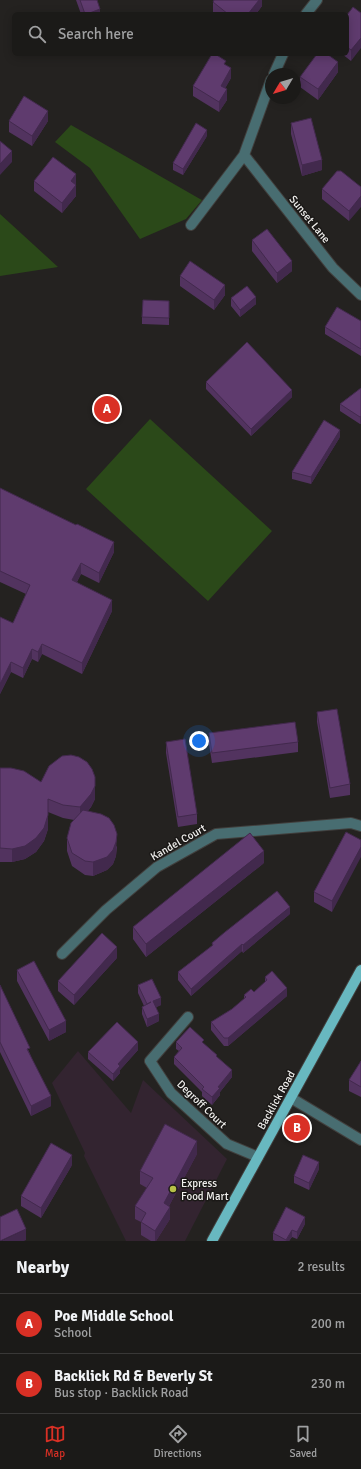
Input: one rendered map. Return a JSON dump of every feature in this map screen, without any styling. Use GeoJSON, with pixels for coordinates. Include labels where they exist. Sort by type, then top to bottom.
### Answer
{"type":"FeatureCollection","features":[{"type":"Feature","properties":{"kind":"main road","name":"Backlick Road"},"geometry":{"type":"LineString","coordinates":[[212,1241],[361,970]]}},
{"type":"Feature","properties":{"kind":"street"},"geometry":{"type":"LineString","coordinates":[[308,12],[317,0]]}},
{"type":"Feature","properties":{"kind":"street"},"geometry":{"type":"LineString","coordinates":[[277,68],[282,56]]}},
{"type":"Feature","properties":{"kind":"street"},"geometry":{"type":"LineString","coordinates":[[191,225],[244,155],[265,97]]}},
{"type":"Feature","properties":{"kind":"street","name":"Sunset Lane"},"geometry":{"type":"LineString","coordinates":[[244,155],[333,268],[361,295]]}},
{"type":"Feature","properties":{"kind":"street","name":"Kandel Court"},"geometry":{"type":"LineString","coordinates":[[62,954],[106,910],[157,867],[216,834],[351,823],[361,826]]}},
{"type":"Feature","properties":{"kind":"street","name":"Degroff Court"},"geometry":{"type":"LineString","coordinates":[[188,1017],[150,1061],[172,1093],[227,1144],[258,1157]]}},
{"type":"Feature","properties":{"kind":"street"},"geometry":{"type":"LineString","coordinates":[[291,1098],[361,1140]]}},
{"type":"Feature","properties":{"kind":"shaded area"},"geometry":{"type":"Polygon","coordinates":[[[78,1051],[131,1113],[143,1080],[227,1159],[185,1241],[126,1241],[84,1156],[85,1153],[52,1083],[78,1051]]]}},
{"type":"Feature","properties":{"kind":"green space"},"geometry":{"type":"Polygon","coordinates":[[[71,125],[202,200],[186,219],[140,239],[90,168],[55,142],[71,125]]]}},
{"type":"Feature","properties":{"kind":"green space"},"geometry":{"type":"Polygon","coordinates":[[[0,214],[58,267],[0,276],[0,214]]]}},
{"type":"Feature","properties":{"kind":"green space"},"geometry":{"type":"Polygon","coordinates":[[[150,419],[272,531],[208,601],[86,489],[150,419]]]}},
{"type":"Feature","properties":{"kind":"building"},"geometry":{"type":"Polygon","coordinates":[[[80,0],[97,0],[100,9],[92,12],[84,12],[80,0]]]}},
{"type":"Feature","properties":{"kind":"building"},"geometry":{"type":"Polygon","coordinates":[[[214,0],[259,0],[250,12],[226,12],[213,2],[214,0]]]}},
{"type":"Feature","properties":{"kind":"building"},"geometry":{"type":"Polygon","coordinates":[[[353,7],[361,13],[361,38],[351,50],[349,48],[349,12],[353,7]]]}},
{"type":"Feature","properties":{"kind":"building"},"geometry":{"type":"Polygon","coordinates":[[[211,56],[218,56],[226,61],[224,64],[231,68],[221,86],[227,89],[219,102],[193,86],[211,56]]]}},
{"type":"Feature","properties":{"kind":"building"},"geometry":{"type":"Polygon","coordinates":[[[316,56],[330,56],[338,62],[318,89],[301,78],[301,76],[316,56]]]}},
{"type":"Feature","properties":{"kind":"building"},"geometry":{"type":"Polygon","coordinates":[[[24,96],[48,111],[32,136],[9,121],[24,96]]]}},
{"type":"Feature","properties":{"kind":"building"},"geometry":{"type":"Polygon","coordinates":[[[311,118],[322,160],[302,165],[291,123],[311,118]]]}},
{"type":"Feature","properties":{"kind":"building"},"geometry":{"type":"Polygon","coordinates":[[[196,123],[207,130],[183,169],[173,163],[196,123]]]}},
{"type":"Feature","properties":{"kind":"building"},"geometry":{"type":"Polygon","coordinates":[[[0,141],[12,151],[0,164],[0,141]]]}},
{"type":"Feature","properties":{"kind":"building"},"geometry":{"type":"Polygon","coordinates":[[[53,157],[76,174],[71,181],[76,185],[62,203],[34,181],[53,157]]]}},
{"type":"Feature","properties":{"kind":"building"},"geometry":{"type":"Polygon","coordinates":[[[337,171],[341,171],[361,187],[361,196],[349,211],[322,189],[337,171]]]}},
{"type":"Feature","properties":{"kind":"building"},"geometry":{"type":"Polygon","coordinates":[[[267,229],[292,261],[277,273],[252,240],[267,229]]]}},
{"type":"Feature","properties":{"kind":"building"},"geometry":{"type":"Polygon","coordinates":[[[190,261],[225,285],[214,300],[180,276],[190,261]]]}},
{"type":"Feature","properties":{"kind":"building"},"geometry":{"type":"Polygon","coordinates":[[[247,286],[256,297],[240,310],[231,298],[247,286]]]}},
{"type":"Feature","properties":{"kind":"building"},"geometry":{"type":"Polygon","coordinates":[[[143,300],[169,301],[169,318],[142,317],[143,300]]]}},
{"type":"Feature","properties":{"kind":"building"},"geometry":{"type":"Polygon","coordinates":[[[337,307],[361,321],[361,349],[325,327],[337,307]]]}},
{"type":"Feature","properties":{"kind":"building"},"geometry":{"type":"Polygon","coordinates":[[[247,342],[292,390],[251,429],[206,382],[247,342]]]}},
{"type":"Feature","properties":{"kind":"building"},"geometry":{"type":"Polygon","coordinates":[[[361,388],[361,416],[360,417],[340,404],[361,388]]]}},
{"type":"Feature","properties":{"kind":"building"},"geometry":{"type":"Polygon","coordinates":[[[324,420],[340,430],[311,477],[292,472],[324,420]]]}},
{"type":"Feature","properties":{"kind":"building"},"geometry":{"type":"Polygon","coordinates":[[[0,488],[114,542],[99,573],[81,563],[72,580],[112,600],[82,663],[42,644],[38,652],[32,649],[23,668],[11,662],[0,684],[0,617],[13,623],[30,585],[0,571],[0,488]]]}},
{"type":"Feature","properties":{"kind":"building"},"geometry":{"type":"Polygon","coordinates":[[[337,709],[350,784],[330,788],[317,712],[337,709]]]}},
{"type":"Feature","properties":{"kind":"building"},"geometry":{"type":"Polygon","coordinates":[[[295,722],[298,742],[212,753],[209,733],[295,722]]]}},
{"type":"Feature","properties":{"kind":"building"},"geometry":{"type":"Polygon","coordinates":[[[185,739],[197,814],[178,817],[166,742],[185,739]]]}},
{"type":"Feature","properties":{"kind":"building"},"geometry":{"type":"Polygon","coordinates":[[[71,755],[79,757],[87,762],[92,769],[95,777],[95,786],[91,794],[80,807],[63,805],[48,799],[48,815],[44,828],[36,838],[25,846],[12,849],[0,848],[0,768],[11,768],[24,771],[41,782],[49,766],[62,756],[71,755]]]}},
{"type":"Feature","properties":{"kind":"building"},"geometry":{"type":"Polygon","coordinates":[[[83,810],[101,814],[109,818],[114,825],[117,834],[113,850],[107,857],[93,862],[85,861],[72,853],[67,838],[71,823],[83,810]]]}},
{"type":"Feature","properties":{"kind":"building"},"geometry":{"type":"Polygon","coordinates":[[[346,832],[361,840],[361,847],[332,901],[314,892],[346,832]]]}},
{"type":"Feature","properties":{"kind":"building"},"geometry":{"type":"Polygon","coordinates":[[[250,833],[264,851],[146,944],[133,927],[250,833]]]}},
{"type":"Feature","properties":{"kind":"building"},"geometry":{"type":"Polygon","coordinates":[[[277,891],[290,907],[243,945],[242,944],[191,989],[178,972],[213,945],[212,943],[225,932],[277,891]]]}},
{"type":"Feature","properties":{"kind":"building"},"geometry":{"type":"Polygon","coordinates":[[[102,933],[117,947],[74,995],[58,981],[102,933]]]}},
{"type":"Feature","properties":{"kind":"building"},"geometry":{"type":"Polygon","coordinates":[[[34,961],[66,1021],[49,1030],[17,970],[34,961]]]}},
{"type":"Feature","properties":{"kind":"building"},"geometry":{"type":"Polygon","coordinates":[[[272,971],[287,988],[228,1038],[224,1038],[211,1022],[232,1009],[246,997],[244,995],[251,989],[254,992],[267,980],[265,977],[272,971]]]}},
{"type":"Feature","properties":{"kind":"building"},"geometry":{"type":"Polygon","coordinates":[[[152,979],[161,998],[153,1001],[159,1014],[147,1019],[142,1007],[151,1002],[147,1004],[138,985],[152,979]]]}},
{"type":"Feature","properties":{"kind":"building"},"geometry":{"type":"Polygon","coordinates":[[[0,985],[30,1048],[27,1049],[51,1096],[31,1106],[0,1042],[0,985]]]}},
{"type":"Feature","properties":{"kind":"building"},"geometry":{"type":"Polygon","coordinates":[[[117,1022],[138,1042],[118,1064],[120,1066],[113,1074],[88,1052],[117,1022]]]}},
{"type":"Feature","properties":{"kind":"building"},"geometry":{"type":"Polygon","coordinates":[[[190,1027],[204,1040],[202,1042],[232,1070],[212,1097],[202,1089],[204,1087],[174,1057],[182,1048],[176,1042],[190,1027]]]}},
{"type":"Feature","properties":{"kind":"building"},"geometry":{"type":"Polygon","coordinates":[[[361,1061],[361,1087],[349,1080],[361,1061]]]}},
{"type":"Feature","properties":{"kind":"building"},"geometry":{"type":"Polygon","coordinates":[[[165,1124],[197,1141],[164,1203],[170,1207],[155,1231],[141,1222],[146,1213],[135,1206],[153,1178],[140,1171],[165,1124]]]}},
{"type":"Feature","properties":{"kind":"building"},"geometry":{"type":"Polygon","coordinates":[[[51,1143],[72,1155],[41,1208],[21,1196],[51,1143]]]}},
{"type":"Feature","properties":{"kind":"building"},"geometry":{"type":"Polygon","coordinates":[[[303,1155],[319,1162],[309,1183],[294,1176],[303,1155]]]}},
{"type":"Feature","properties":{"kind":"building"},"geometry":{"type":"Polygon","coordinates":[[[286,1207],[305,1217],[297,1232],[292,1230],[286,1240],[273,1233],[286,1207]]]}},
{"type":"Feature","properties":{"kind":"building"},"geometry":{"type":"Polygon","coordinates":[[[17,1209],[26,1229],[0,1241],[0,1217],[17,1209]]]}},
{"type":"Feature","properties":{"kind":"place","name":"Poe Middle School"},"geometry":{"type":"Point","coordinates":[107,409]}},
{"type":"Feature","properties":{"kind":"place","name":"Backlick Rd & Beverly St"},"geometry":{"type":"Point","coordinates":[297,1128]}},
{"type":"Feature","properties":{"kind":"place","name":"Express Food Mart"},"geometry":{"type":"Point","coordinates":[173,1189]}}]}
